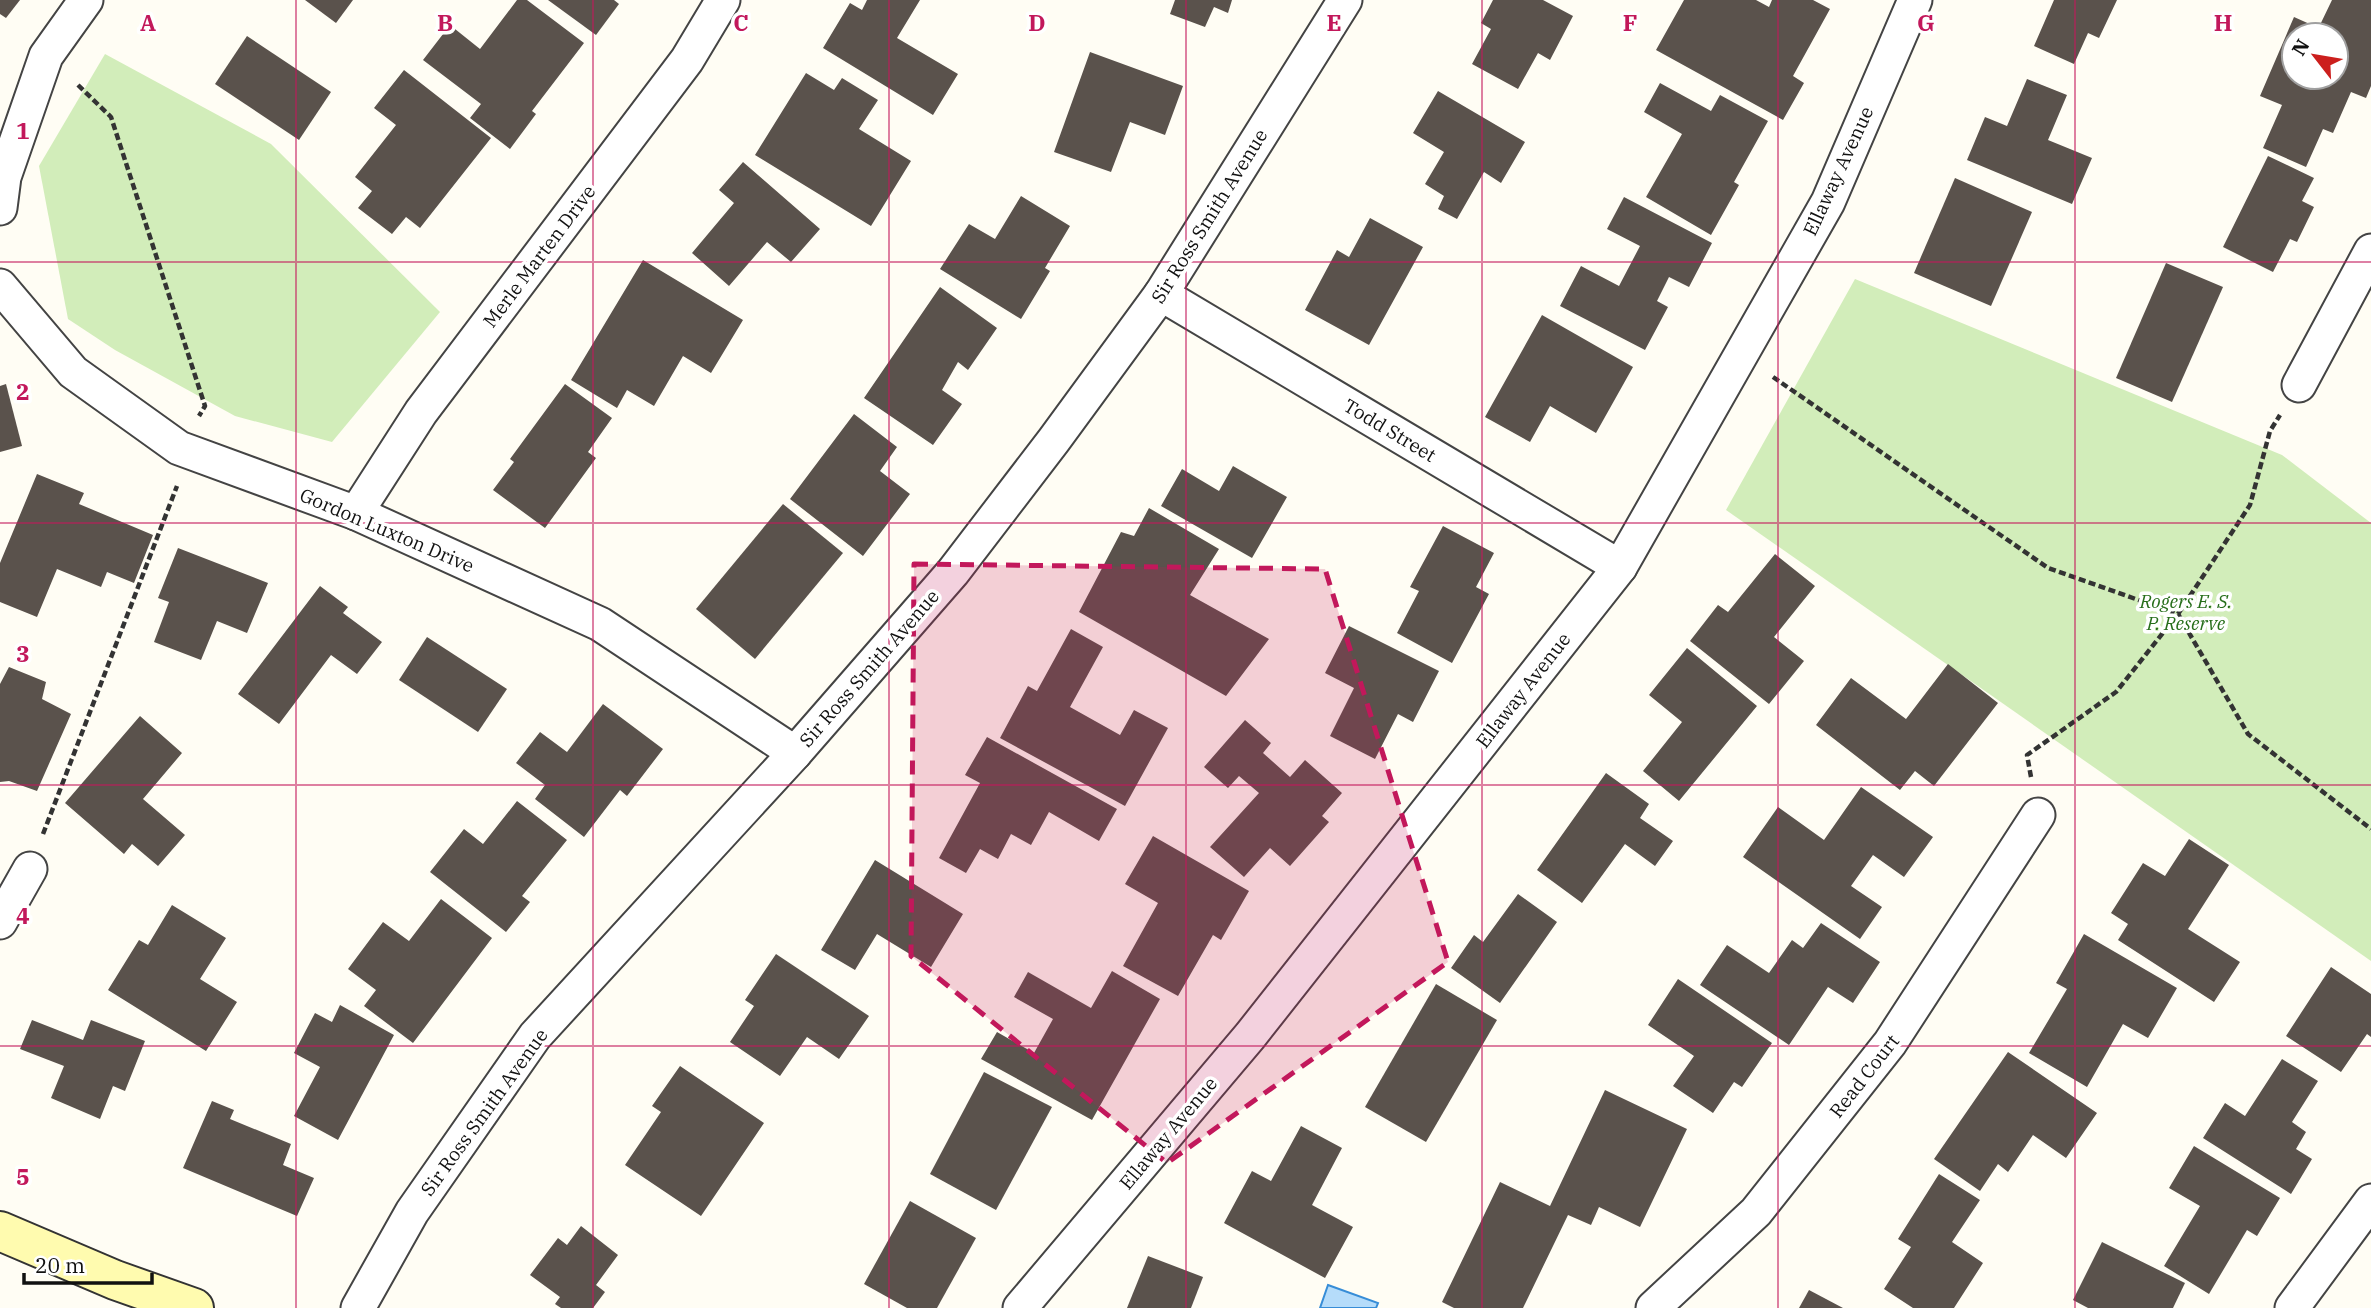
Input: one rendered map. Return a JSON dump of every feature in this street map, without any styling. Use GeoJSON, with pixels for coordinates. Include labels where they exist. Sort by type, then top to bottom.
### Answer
{"type":"FeatureCollection","features":[{"type":"Feature","properties":{"kind":"main road"},"geometry":{"type":"LineString","coordinates":[[0,1231],[115,1280],[194,1308]]}},
{"type":"Feature","properties":{"kind":"street"},"geometry":{"type":"LineString","coordinates":[[0,208],[4,177],[46,56],[86,0]]}},
{"type":"Feature","properties":{"kind":"street","name":"Merle Marten Drive"},"geometry":{"type":"LineString","coordinates":[[356,513],[421,412],[687,60],[723,0]]}},
{"type":"Feature","properties":{"kind":"street","name":"Sir Ross Smith Avenue"},"geometry":{"type":"LineString","coordinates":[[358,1308],[412,1212],[535,1037],[795,753],[953,572],[1161,294],[1345,0]]}},
{"type":"Feature","properties":{"kind":"street","name":"Ellaway Avenue"},"geometry":{"type":"LineString","coordinates":[[1020,1308],[1251,1036],[1620,567],[1828,202],[1915,0]]}},
{"type":"Feature","properties":{"kind":"street"},"geometry":{"type":"LineString","coordinates":[[2299,385],[2371,251]]}},
{"type":"Feature","properties":{"kind":"street","name":"Gordon Luxton Drive"},"geometry":{"type":"LineString","coordinates":[[0,286],[73,372],[184,450],[356,513],[600,624],[795,753]]}},
{"type":"Feature","properties":{"kind":"street","name":"Todd Street"},"geometry":{"type":"LineString","coordinates":[[1161,294],[1620,567]]}},
{"type":"Feature","properties":{"kind":"street","name":"Read Court"},"geometry":{"type":"LineString","coordinates":[[1653,1308],[1756,1212],[1890,1043],[2038,815]]}},
{"type":"Feature","properties":{"kind":"street"},"geometry":{"type":"LineString","coordinates":[[0,922],[30,869]]}},
{"type":"Feature","properties":{"kind":"street"},"geometry":{"type":"LineString","coordinates":[[2292,1308],[2371,1201]]}},
{"type":"Feature","properties":{"kind":"path"},"geometry":{"type":"LineString","coordinates":[[30,869],[184,450],[205,407],[111,117],[46,56]]}},
{"type":"Feature","properties":{"kind":"path"},"geometry":{"type":"LineString","coordinates":[[1741,355],[2048,568],[2178,614],[2248,734],[2371,829]]}},
{"type":"Feature","properties":{"kind":"path"},"geometry":{"type":"LineString","coordinates":[[2038,815],[2027,755],[2116,692],[2178,614],[2250,505],[2270,430],[2299,385]]}},
{"type":"Feature","properties":{"kind":"highlighted area"},"geometry":{"type":"Polygon","coordinates":[[[914,564],[1325,569],[1448,962],[1167,1163],[911,956],[914,564]]]}},
{"type":"Feature","properties":{"kind":"green space"},"geometry":{"type":"Polygon","coordinates":[[[105,54],[271,144],[440,312],[332,442],[235,416],[115,350],[68,319],[39,166],[105,54]]]}},
{"type":"Feature","properties":{"kind":"green space","name":"Rogers E. S. P. Reserve"},"geometry":{"type":"Polygon","coordinates":[[[1855,279],[2282,455],[2371,523],[2371,961],[1726,510],[1855,279]]]}},
{"type":"Feature","properties":{"kind":"water"},"geometry":{"type":"Polygon","coordinates":[[[1328,1285],[1378,1303],[1376,1308],[1320,1308],[1328,1285]]]}},
{"type":"Feature","properties":{"kind":"building"},"geometry":{"type":"Polygon","coordinates":[[[0,0],[20,0],[6,18],[0,14],[0,0]]]}},
{"type":"Feature","properties":{"kind":"building"},"geometry":{"type":"Polygon","coordinates":[[[305,0],[353,0],[336,23],[305,0]]]}},
{"type":"Feature","properties":{"kind":"building"},"geometry":{"type":"Polygon","coordinates":[[[517,0],[527,0],[584,43],[532,111],[536,114],[510,149],[470,118],[481,104],[423,60],[450,25],[480,49],[517,0]]]}},
{"type":"Feature","properties":{"kind":"building"},"geometry":{"type":"Polygon","coordinates":[[[548,0],[614,0],[619,4],[596,35],[548,0]]]}},
{"type":"Feature","properties":{"kind":"building"},"geometry":{"type":"Polygon","coordinates":[[[867,0],[920,0],[897,38],[958,74],[933,115],[823,48],[850,3],[862,10],[867,0]]]}},
{"type":"Feature","properties":{"kind":"building"},"geometry":{"type":"Polygon","coordinates":[[[1175,0],[1232,0],[1228,13],[1214,7],[1205,27],[1170,14],[1175,0]]]}},
{"type":"Feature","properties":{"kind":"building"},"geometry":{"type":"Polygon","coordinates":[[[1493,0],[1543,0],[1573,16],[1550,60],[1538,53],[1518,89],[1472,64],[1491,29],[1481,23],[1493,0]]]}},
{"type":"Feature","properties":{"kind":"building"},"geometry":{"type":"Polygon","coordinates":[[[1684,0],[1756,0],[1769,7],[1772,0],[1813,0],[1830,9],[1793,76],[1804,83],[1783,120],[1656,50],[1684,0]]]}},
{"type":"Feature","properties":{"kind":"building"},"geometry":{"type":"Polygon","coordinates":[[[2054,0],[2117,0],[2099,38],[2088,33],[2074,64],[2034,46],[2054,0]]]}},
{"type":"Feature","properties":{"kind":"building"},"geometry":{"type":"Polygon","coordinates":[[[2332,0],[2371,0],[2371,86],[2366,98],[2351,92],[2333,133],[2323,129],[2306,167],[2263,148],[2282,105],[2260,96],[2280,50],[2280,91],[2350,91],[2350,21],[2322,21],[2332,0]]]}},
{"type":"Feature","properties":{"kind":"building"},"geometry":{"type":"Polygon","coordinates":[[[247,36],[331,92],[299,140],[215,84],[247,36]]]}},
{"type":"Feature","properties":{"kind":"building"},"geometry":{"type":"Polygon","coordinates":[[[1090,52],[1183,86],[1165,135],[1130,122],[1111,172],[1054,152],[1090,52]]]}},
{"type":"Feature","properties":{"kind":"building"},"geometry":{"type":"Polygon","coordinates":[[[404,70],[491,138],[420,228],[406,217],[392,234],[358,208],[372,191],[355,177],[396,125],[374,108],[404,70]]]}},
{"type":"Feature","properties":{"kind":"building"},"geometry":{"type":"Polygon","coordinates":[[[806,73],[834,90],[842,78],[878,100],[859,129],[911,161],[871,226],[755,155],[806,73]]]}},
{"type":"Feature","properties":{"kind":"building"},"geometry":{"type":"Polygon","coordinates":[[[2027,79],[2067,95],[2048,140],[2092,158],[2072,204],[1967,160],[1985,117],[2007,126],[2027,79]]]}},
{"type":"Feature","properties":{"kind":"building"},"geometry":{"type":"Polygon","coordinates":[[[1660,83],[1711,111],[1720,95],[1768,121],[1734,182],[1739,185],[1711,235],[1646,197],[1682,134],[1644,112],[1660,83]]]}},
{"type":"Feature","properties":{"kind":"building"},"geometry":{"type":"Polygon","coordinates":[[[1438,91],[1525,142],[1501,183],[1484,172],[1457,219],[1438,209],[1444,196],[1425,184],[1444,152],[1413,133],[1438,91]]]}},
{"type":"Feature","properties":{"kind":"building"},"geometry":{"type":"Polygon","coordinates":[[[2268,156],[2314,178],[2302,201],[2314,207],[2297,242],[2290,239],[2273,272],[2223,247],[2268,156]]]}},
{"type":"Feature","properties":{"kind":"building"},"geometry":{"type":"Polygon","coordinates":[[[743,162],[820,229],[791,262],[767,242],[729,286],[692,253],[734,203],[719,190],[743,162]]]}},
{"type":"Feature","properties":{"kind":"building"},"geometry":{"type":"Polygon","coordinates":[[[1955,178],[2032,212],[1991,306],[1914,273],[1955,178]]]}},
{"type":"Feature","properties":{"kind":"building"},"geometry":{"type":"Polygon","coordinates":[[[1021,196],[1070,226],[1045,268],[1050,271],[1021,319],[940,269],[969,224],[995,239],[1021,196]]]}},
{"type":"Feature","properties":{"kind":"building"},"geometry":{"type":"Polygon","coordinates":[[[1624,197],[1712,243],[1689,287],[1669,277],[1657,301],[1668,307],[1645,350],[1560,306],[1581,266],[1619,286],[1640,246],[1607,229],[1624,197]]]}},
{"type":"Feature","properties":{"kind":"building"},"geometry":{"type":"Polygon","coordinates":[[[1370,218],[1423,247],[1369,345],[1305,310],[1337,250],[1349,257],[1370,218]]]}},
{"type":"Feature","properties":{"kind":"building"},"geometry":{"type":"Polygon","coordinates":[[[643,260],[743,320],[711,373],[683,356],[654,406],[627,390],[617,408],[571,380],[643,260]]]}},
{"type":"Feature","properties":{"kind":"building"},"geometry":{"type":"Polygon","coordinates":[[[2166,263],[2223,287],[2172,402],[2116,378],[2166,263]]]}},
{"type":"Feature","properties":{"kind":"building"},"geometry":{"type":"Polygon","coordinates":[[[940,287],[997,328],[968,370],[958,362],[942,390],[962,404],[933,445],[864,398],[940,287]]]}},
{"type":"Feature","properties":{"kind":"building"},"geometry":{"type":"Polygon","coordinates":[[[1542,315],[1633,367],[1596,433],[1550,406],[1530,442],[1485,417],[1542,315]]]}},
{"type":"Feature","properties":{"kind":"building"},"geometry":{"type":"Polygon","coordinates":[[[6,384],[22,446],[0,452],[0,386],[6,384]]]}},
{"type":"Feature","properties":{"kind":"building"},"geometry":{"type":"Polygon","coordinates":[[[565,384],[612,418],[588,452],[596,458],[545,528],[493,490],[514,462],[510,459],[565,384]]]}},
{"type":"Feature","properties":{"kind":"building"},"geometry":{"type":"Polygon","coordinates":[[[854,414],[897,447],[880,471],[910,494],[863,556],[790,499],[854,414]]]}},
{"type":"Feature","properties":{"kind":"building"},"geometry":{"type":"Polygon","coordinates":[[[1233,466],[1287,497],[1252,558],[1161,506],[1182,469],[1219,491],[1233,466]]]}},
{"type":"Feature","properties":{"kind":"building"},"geometry":{"type":"Polygon","coordinates":[[[37,474],[84,493],[79,504],[153,535],[134,583],[107,572],[101,587],[57,569],[37,617],[0,602],[0,563],[37,474]]]}},
{"type":"Feature","properties":{"kind":"building"},"geometry":{"type":"Polygon","coordinates":[[[783,504],[843,553],[755,659],[696,609],[783,504]]]}},
{"type":"Feature","properties":{"kind":"building"},"geometry":{"type":"Polygon","coordinates":[[[1149,508],[1219,549],[1190,595],[1269,639],[1226,696],[1079,612],[1121,532],[1134,536],[1149,508]]]}},
{"type":"Feature","properties":{"kind":"building"},"geometry":{"type":"Polygon","coordinates":[[[1443,526],[1494,553],[1476,587],[1489,594],[1452,663],[1397,633],[1419,591],[1410,587],[1443,526]]]}},
{"type":"Feature","properties":{"kind":"building"},"geometry":{"type":"Polygon","coordinates":[[[178,548],[268,583],[247,633],[217,621],[201,660],[154,642],[169,602],[158,598],[178,548]]]}},
{"type":"Feature","properties":{"kind":"building"},"geometry":{"type":"Polygon","coordinates":[[[1775,554],[1815,586],[1774,637],[1804,661],[1769,704],[1690,641],[1718,605],[1728,612],[1775,554]]]}},
{"type":"Feature","properties":{"kind":"building"},"geometry":{"type":"Polygon","coordinates":[[[320,586],[348,607],[343,613],[382,642],[357,674],[331,655],[279,724],[238,694],[320,586]]]}},
{"type":"Feature","properties":{"kind":"building"},"geometry":{"type":"Polygon","coordinates":[[[1349,626],[1439,671],[1413,722],[1398,714],[1375,759],[1330,736],[1354,688],[1325,673],[1349,626]]]}},
{"type":"Feature","properties":{"kind":"building"},"geometry":{"type":"Polygon","coordinates":[[[1071,629],[1103,647],[1070,707],[1120,735],[1134,710],[1168,728],[1125,806],[1000,738],[1028,686],[1037,691],[1071,629]]]}},
{"type":"Feature","properties":{"kind":"building"},"geometry":{"type":"Polygon","coordinates":[[[427,637],[507,689],[478,732],[399,680],[427,637]]]}},
{"type":"Feature","properties":{"kind":"building"},"geometry":{"type":"Polygon","coordinates":[[[1687,648],[1757,706],[1679,801],[1643,771],[1682,722],[1649,695],[1687,648]]]}},
{"type":"Feature","properties":{"kind":"building"},"geometry":{"type":"Polygon","coordinates":[[[1948,664],[1998,703],[1934,786],[1915,771],[1900,790],[1816,725],[1851,678],[1906,719],[1948,664]]]}},
{"type":"Feature","properties":{"kind":"building"},"geometry":{"type":"Polygon","coordinates":[[[9,667],[46,682],[42,699],[71,714],[37,791],[9,781],[0,782],[0,684],[9,667]]]}},
{"type":"Feature","properties":{"kind":"building"},"geometry":{"type":"Polygon","coordinates":[[[603,704],[663,749],[627,796],[620,790],[584,837],[535,799],[545,785],[516,763],[540,732],[567,752],[603,704]]]}},
{"type":"Feature","properties":{"kind":"building"},"geometry":{"type":"Polygon","coordinates":[[[140,716],[182,753],[143,799],[185,835],[158,866],[132,844],[124,854],[65,803],[140,716]]]}},
{"type":"Feature","properties":{"kind":"building"},"geometry":{"type":"Polygon","coordinates":[[[1245,720],[1271,743],[1263,753],[1290,777],[1305,760],[1342,793],[1322,816],[1329,822],[1290,866],[1270,848],[1244,877],[1210,847],[1259,793],[1239,776],[1228,788],[1204,767],[1245,720]]]}},
{"type":"Feature","properties":{"kind":"building"},"geometry":{"type":"Polygon","coordinates":[[[987,737],[1117,809],[1099,841],[1049,812],[1031,845],[1011,834],[998,859],[980,849],[966,873],[939,858],[980,783],[965,775],[987,737]]]}},
{"type":"Feature","properties":{"kind":"building"},"geometry":{"type":"Polygon","coordinates":[[[1606,773],[1649,804],[1640,818],[1673,841],[1655,866],[1625,844],[1582,903],[1537,870],[1606,773]]]}},
{"type":"Feature","properties":{"kind":"building"},"geometry":{"type":"Polygon","coordinates":[[[1861,787],[1933,837],[1904,877],[1873,855],[1851,886],[1882,907],[1860,939],[1743,857],[1778,807],[1824,840],[1861,787]]]}},
{"type":"Feature","properties":{"kind":"building"},"geometry":{"type":"Polygon","coordinates":[[[517,801],[567,840],[522,896],[530,902],[506,932],[430,872],[464,829],[483,844],[517,801]]]}},
{"type":"Feature","properties":{"kind":"building"},"geometry":{"type":"Polygon","coordinates":[[[1153,836],[1249,891],[1221,940],[1213,935],[1178,996],[1123,966],[1158,903],[1125,884],[1153,836]]]}},
{"type":"Feature","properties":{"kind":"building"},"geometry":{"type":"Polygon","coordinates":[[[2189,839],[2229,865],[2188,929],[2240,962],[2214,1002],[2118,940],[2128,924],[2111,913],[2143,863],[2165,876],[2189,839]]]}},
{"type":"Feature","properties":{"kind":"building"},"geometry":{"type":"Polygon","coordinates":[[[875,860],[963,914],[931,967],[877,934],[855,970],[821,950],[875,860]]]}},
{"type":"Feature","properties":{"kind":"building"},"geometry":{"type":"Polygon","coordinates":[[[1518,894],[1557,922],[1500,1003],[1451,968],[1474,935],[1483,942],[1518,894]]]}},
{"type":"Feature","properties":{"kind":"building"},"geometry":{"type":"Polygon","coordinates":[[[441,899],[492,938],[413,1043],[364,1006],[376,990],[348,969],[383,922],[409,941],[441,899]]]}},
{"type":"Feature","properties":{"kind":"building"},"geometry":{"type":"Polygon","coordinates":[[[172,905],[226,938],[200,979],[237,1002],[206,1051],[108,990],[139,940],[148,945],[172,905]]]}},
{"type":"Feature","properties":{"kind":"building"},"geometry":{"type":"Polygon","coordinates":[[[1821,923],[1880,962],[1853,1003],[1828,987],[1789,1045],[1700,985],[1727,945],[1769,973],[1792,940],[1803,948],[1821,923]]]}},
{"type":"Feature","properties":{"kind":"building"},"geometry":{"type":"Polygon","coordinates":[[[2084,934],[2177,988],[2148,1038],[2123,1024],[2087,1087],[2029,1053],[2067,989],[2056,983],[2084,934]]]}},
{"type":"Feature","properties":{"kind":"building"},"geometry":{"type":"Polygon","coordinates":[[[776,954],[869,1016],[839,1059],[807,1037],[780,1076],[730,1042],[754,1006],[745,1000],[776,954]]]}},
{"type":"Feature","properties":{"kind":"building"},"geometry":{"type":"Polygon","coordinates":[[[2331,967],[2371,994],[2371,1037],[2367,1034],[2341,1072],[2286,1036],[2331,967]]]}},
{"type":"Feature","properties":{"kind":"building"},"geometry":{"type":"Polygon","coordinates":[[[1112,971],[1160,999],[1092,1120],[981,1059],[997,1032],[1034,1053],[1053,1019],[1014,997],[1028,972],[1091,1008],[1112,971]]]}},
{"type":"Feature","properties":{"kind":"building"},"geometry":{"type":"Polygon","coordinates":[[[1678,979],[1772,1043],[1742,1087],[1734,1082],[1713,1113],[1673,1086],[1694,1056],[1648,1025],[1678,979]]]}},
{"type":"Feature","properties":{"kind":"building"},"geometry":{"type":"Polygon","coordinates":[[[1436,984],[1497,1020],[1426,1142],[1365,1107],[1436,984]]]}},
{"type":"Feature","properties":{"kind":"building"},"geometry":{"type":"Polygon","coordinates":[[[340,1005],[394,1035],[338,1140],[294,1116],[320,1067],[294,1053],[315,1013],[332,1022],[340,1005]]]}},
{"type":"Feature","properties":{"kind":"building"},"geometry":{"type":"Polygon","coordinates":[[[32,1020],[83,1040],[91,1020],[145,1041],[125,1091],[113,1086],[100,1119],[51,1098],[64,1066],[20,1049],[32,1020]]]}},
{"type":"Feature","properties":{"kind":"building"},"geometry":{"type":"Polygon","coordinates":[[[2008,1052],[2097,1113],[2066,1158],[2033,1135],[2008,1172],[1998,1164],[1980,1191],[1934,1159],[2008,1052]]]}},
{"type":"Feature","properties":{"kind":"building"},"geometry":{"type":"Polygon","coordinates":[[[2282,1059],[2318,1081],[2292,1122],[2306,1132],[2296,1149],[2312,1159],[2291,1194],[2203,1138],[2225,1103],[2245,1116],[2282,1059]]]}},
{"type":"Feature","properties":{"kind":"building"},"geometry":{"type":"Polygon","coordinates":[[[680,1066],[764,1123],[701,1216],[625,1165],[661,1112],[652,1106],[680,1066]]]}},
{"type":"Feature","properties":{"kind":"building"},"geometry":{"type":"Polygon","coordinates":[[[984,1072],[1052,1107],[996,1210],[930,1174],[984,1072]]]}},
{"type":"Feature","properties":{"kind":"building"},"geometry":{"type":"Polygon","coordinates":[[[1605,1090],[1687,1129],[1640,1227],[1599,1207],[1591,1225],[1568,1215],[1523,1308],[1454,1308],[1442,1302],[1500,1182],[1550,1206],[1605,1090]]]}},
{"type":"Feature","properties":{"kind":"building"},"geometry":{"type":"Polygon","coordinates":[[[212,1101],[234,1110],[230,1119],[291,1144],[283,1165],[314,1178],[297,1216],[183,1168],[212,1101]]]}},
{"type":"Feature","properties":{"kind":"building"},"geometry":{"type":"Polygon","coordinates":[[[1301,1126],[1342,1148],[1312,1205],[1353,1227],[1325,1278],[1224,1223],[1252,1171],[1271,1181],[1301,1126]]]}},
{"type":"Feature","properties":{"kind":"building"},"geometry":{"type":"Polygon","coordinates":[[[2194,1146],[2280,1198],[2257,1236],[2247,1230],[2209,1294],[2164,1266],[2200,1206],[2169,1188],[2194,1146]]]}},
{"type":"Feature","properties":{"kind":"building"},"geometry":{"type":"Polygon","coordinates":[[[1939,1174],[1980,1200],[1952,1242],[1983,1263],[1954,1308],[1913,1308],[1884,1289],[1911,1247],[1898,1239],[1939,1174]]]}},
{"type":"Feature","properties":{"kind":"building"},"geometry":{"type":"Polygon","coordinates":[[[910,1201],[976,1238],[937,1308],[907,1308],[864,1284],[910,1201]]]}},
{"type":"Feature","properties":{"kind":"building"},"geometry":{"type":"Polygon","coordinates":[[[581,1226],[618,1255],[596,1285],[605,1292],[593,1308],[561,1308],[555,1304],[560,1297],[530,1275],[558,1238],[567,1245],[581,1226]]]}},
{"type":"Feature","properties":{"kind":"building"},"geometry":{"type":"Polygon","coordinates":[[[2102,1242],[2185,1283],[2173,1308],[2088,1308],[2073,1300],[2102,1242]]]}},
{"type":"Feature","properties":{"kind":"building"},"geometry":{"type":"Polygon","coordinates":[[[1148,1256],[1203,1277],[1191,1308],[1127,1308],[1148,1256]]]}},
{"type":"Feature","properties":{"kind":"building"},"geometry":{"type":"Polygon","coordinates":[[[1809,1290],[1843,1308],[1799,1308],[1809,1290]]]}}]}
